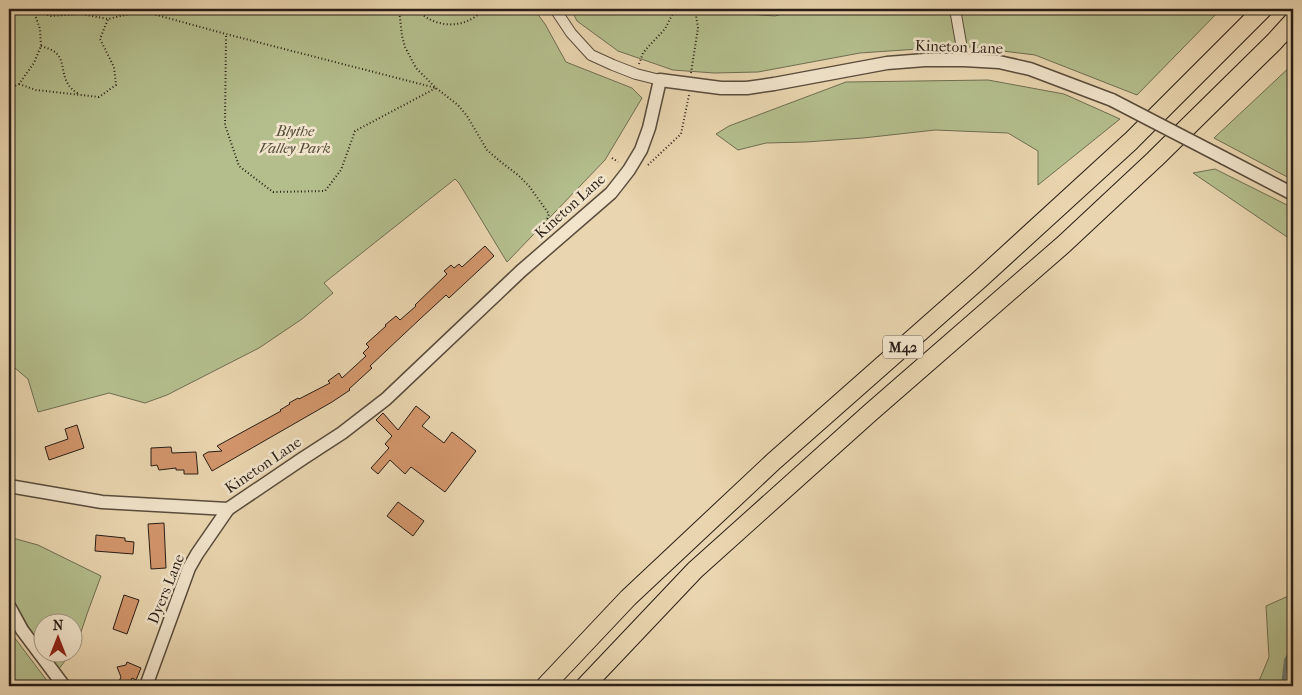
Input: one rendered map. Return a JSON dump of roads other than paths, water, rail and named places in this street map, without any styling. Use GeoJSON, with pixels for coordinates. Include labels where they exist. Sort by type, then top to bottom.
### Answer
{"type":"FeatureCollection","features":[{"type":"Feature","properties":{"kind":"highway","name":"M42"},"geometry":{"type":"LineString","coordinates":[[545,686],[628,598],[774,461],[979,280],[1131,142],[1263,9]]}},
{"type":"Feature","properties":{"kind":"highway","name":"M42"},"geometry":{"type":"LineString","coordinates":[[585,686],[695,570],[863,419],[1071,238],[1169,146],[1293,21]]}},
{"type":"Feature","properties":{"kind":"street"},"geometry":{"type":"LineString","coordinates":[[555,9],[571,33],[591,54],[636,74],[660,80]]}},
{"type":"Feature","properties":{"kind":"street"},"geometry":{"type":"LineString","coordinates":[[955,9],[964,60]]}},
{"type":"Feature","properties":{"kind":"street","name":"Kineton Lane"},"geometry":{"type":"LineString","coordinates":[[9,486],[102,502],[228,509],[342,433],[386,399],[521,271],[610,193],[629,170],[650,128],[660,80],[722,88],[748,88],[887,63],[925,60],[999,62],[1030,70],[1112,100],[1293,194]]}},
{"type":"Feature","properties":{"kind":"street","name":"Dyers Lane"},"geometry":{"type":"LineString","coordinates":[[146,686],[189,568],[228,509]]}},
{"type":"Feature","properties":{"kind":"street"},"geometry":{"type":"LineString","coordinates":[[9,606],[22,630],[64,686]]}},
{"type":"Feature","properties":{"kind":"waterway"},"geometry":{"type":"LineString","coordinates":[[1283,686],[1286,660],[1293,648]]}},
{"type":"Feature","properties":{"kind":"park label","name":"Blythe Valley Park"},"geometry":{"type":"Point","coordinates":[295,140]}}]}
